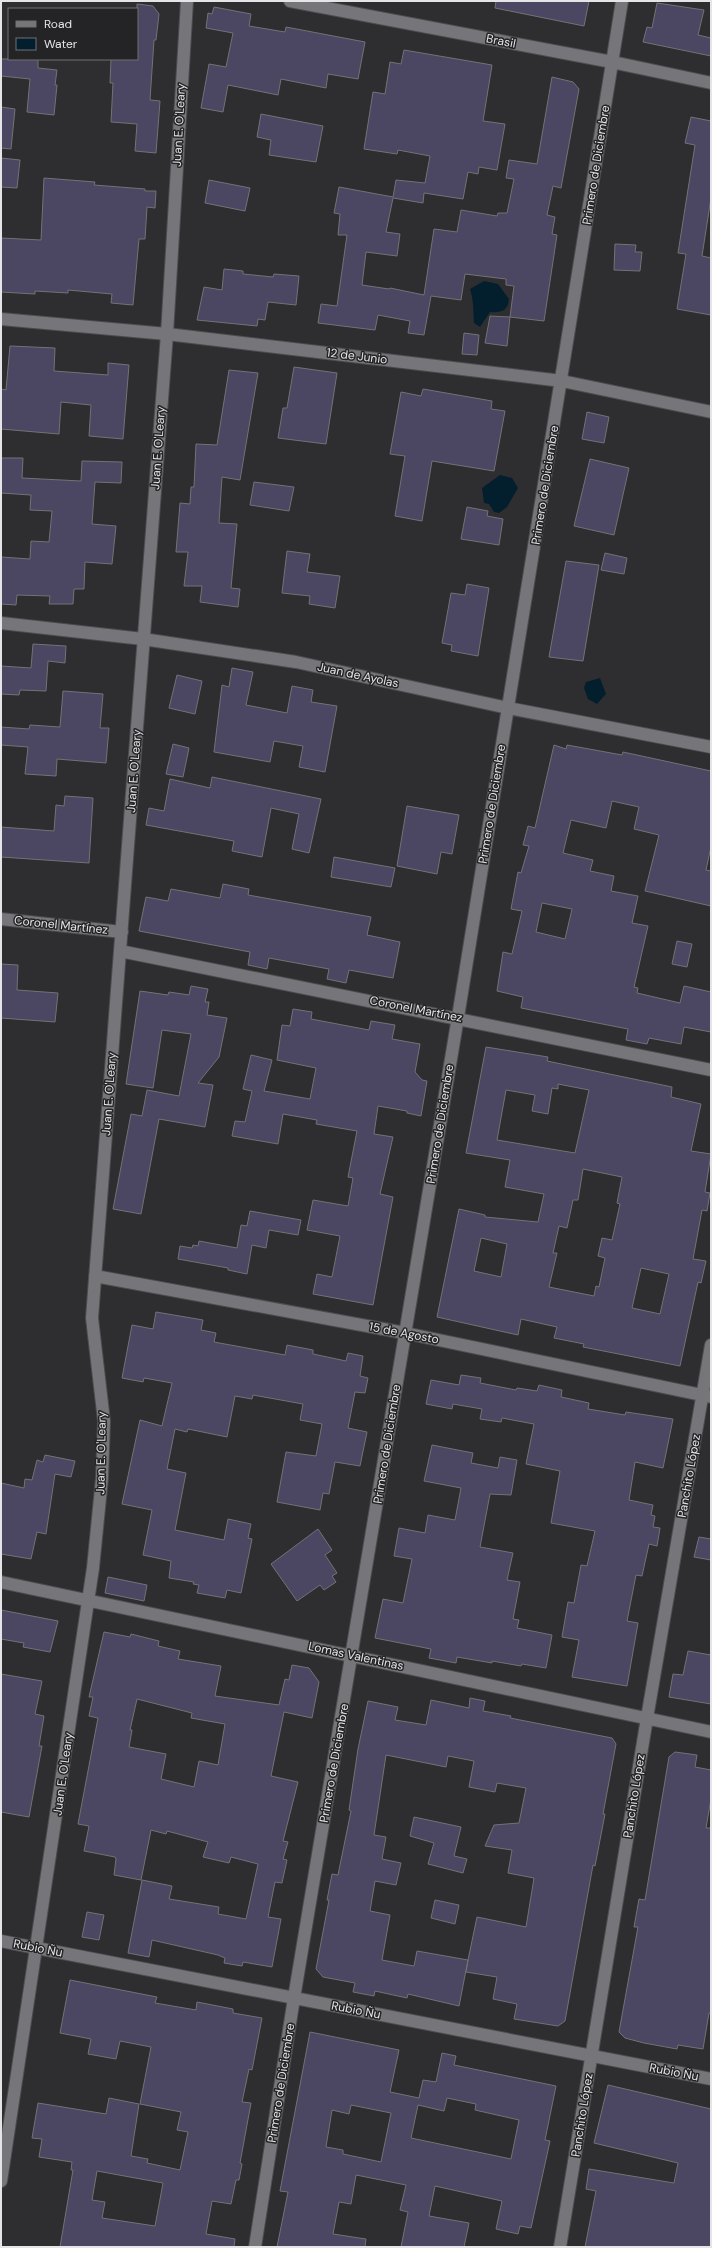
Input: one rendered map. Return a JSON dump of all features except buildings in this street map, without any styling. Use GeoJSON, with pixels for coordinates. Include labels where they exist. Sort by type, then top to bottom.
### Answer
{"type":"FeatureCollection","features":[{"type":"Feature","properties":{"kind":"street","name":"Juan E. O'Leary"},"geometry":{"type":"LineString","coordinates":[[1,2181],[38,1948],[89,1600],[102,1478],[104,1421],[92,1318],[167,334],[187,1]]}},
{"type":"Feature","properties":{"kind":"street","name":"Brasil"},"geometry":{"type":"LineString","coordinates":[[290,1],[612,62],[711,83]]}},
{"type":"Feature","properties":{"kind":"street","name":"Primero de Diciembre"},"geometry":{"type":"LineString","coordinates":[[255,2247],[294,1998],[353,1655],[562,381],[622,1]]}},
{"type":"Feature","properties":{"kind":"street","name":"12 de Junio"},"geometry":{"type":"LineString","coordinates":[[1,319],[167,334],[562,381],[711,412]]}},
{"type":"Feature","properties":{"kind":"street","name":"Juan de Ayolas"},"geometry":{"type":"LineString","coordinates":[[1,623],[143,639],[296,662],[508,708],[711,747]]}},
{"type":"Feature","properties":{"kind":"street","name":"Coronel Martínez"},"geometry":{"type":"LineString","coordinates":[[1,919],[122,932]]}},
{"type":"Feature","properties":{"kind":"street","name":"Coronel Martínez"},"geometry":{"type":"LineString","coordinates":[[120,951],[458,1017],[711,1070]]}},
{"type":"Feature","properties":{"kind":"street","name":"15 de Agosto"},"geometry":{"type":"LineString","coordinates":[[95,1276],[405,1333],[707,1396]]}},
{"type":"Feature","properties":{"kind":"street","name":"Panchito López"},"geometry":{"type":"LineString","coordinates":[[560,2247],[647,1718],[707,1396],[711,1344]]}},
{"type":"Feature","properties":{"kind":"street","name":"Lomas Valentinas"},"geometry":{"type":"LineString","coordinates":[[1,1582],[353,1655],[711,1732]]}},
{"type":"Feature","properties":{"kind":"street","name":"Rubio Ñu"},"geometry":{"type":"LineString","coordinates":[[1,1941],[711,2079]]}},
{"type":"Feature","properties":{"kind":"water"},"geometry":{"type":"Polygon","coordinates":[[[484,281],[498,284],[509,299],[505,309],[497,312],[490,312],[480,327],[474,323],[473,302],[470,289],[484,281]]]}},
{"type":"Feature","properties":{"kind":"water"},"geometry":{"type":"Polygon","coordinates":[[[500,475],[512,478],[518,488],[507,507],[499,513],[494,512],[489,504],[484,503],[482,488],[500,475]]]}},
{"type":"Feature","properties":{"kind":"water"},"geometry":{"type":"Polygon","coordinates":[[[600,678],[606,694],[597,704],[588,699],[584,688],[586,682],[600,678]]]}}]}
